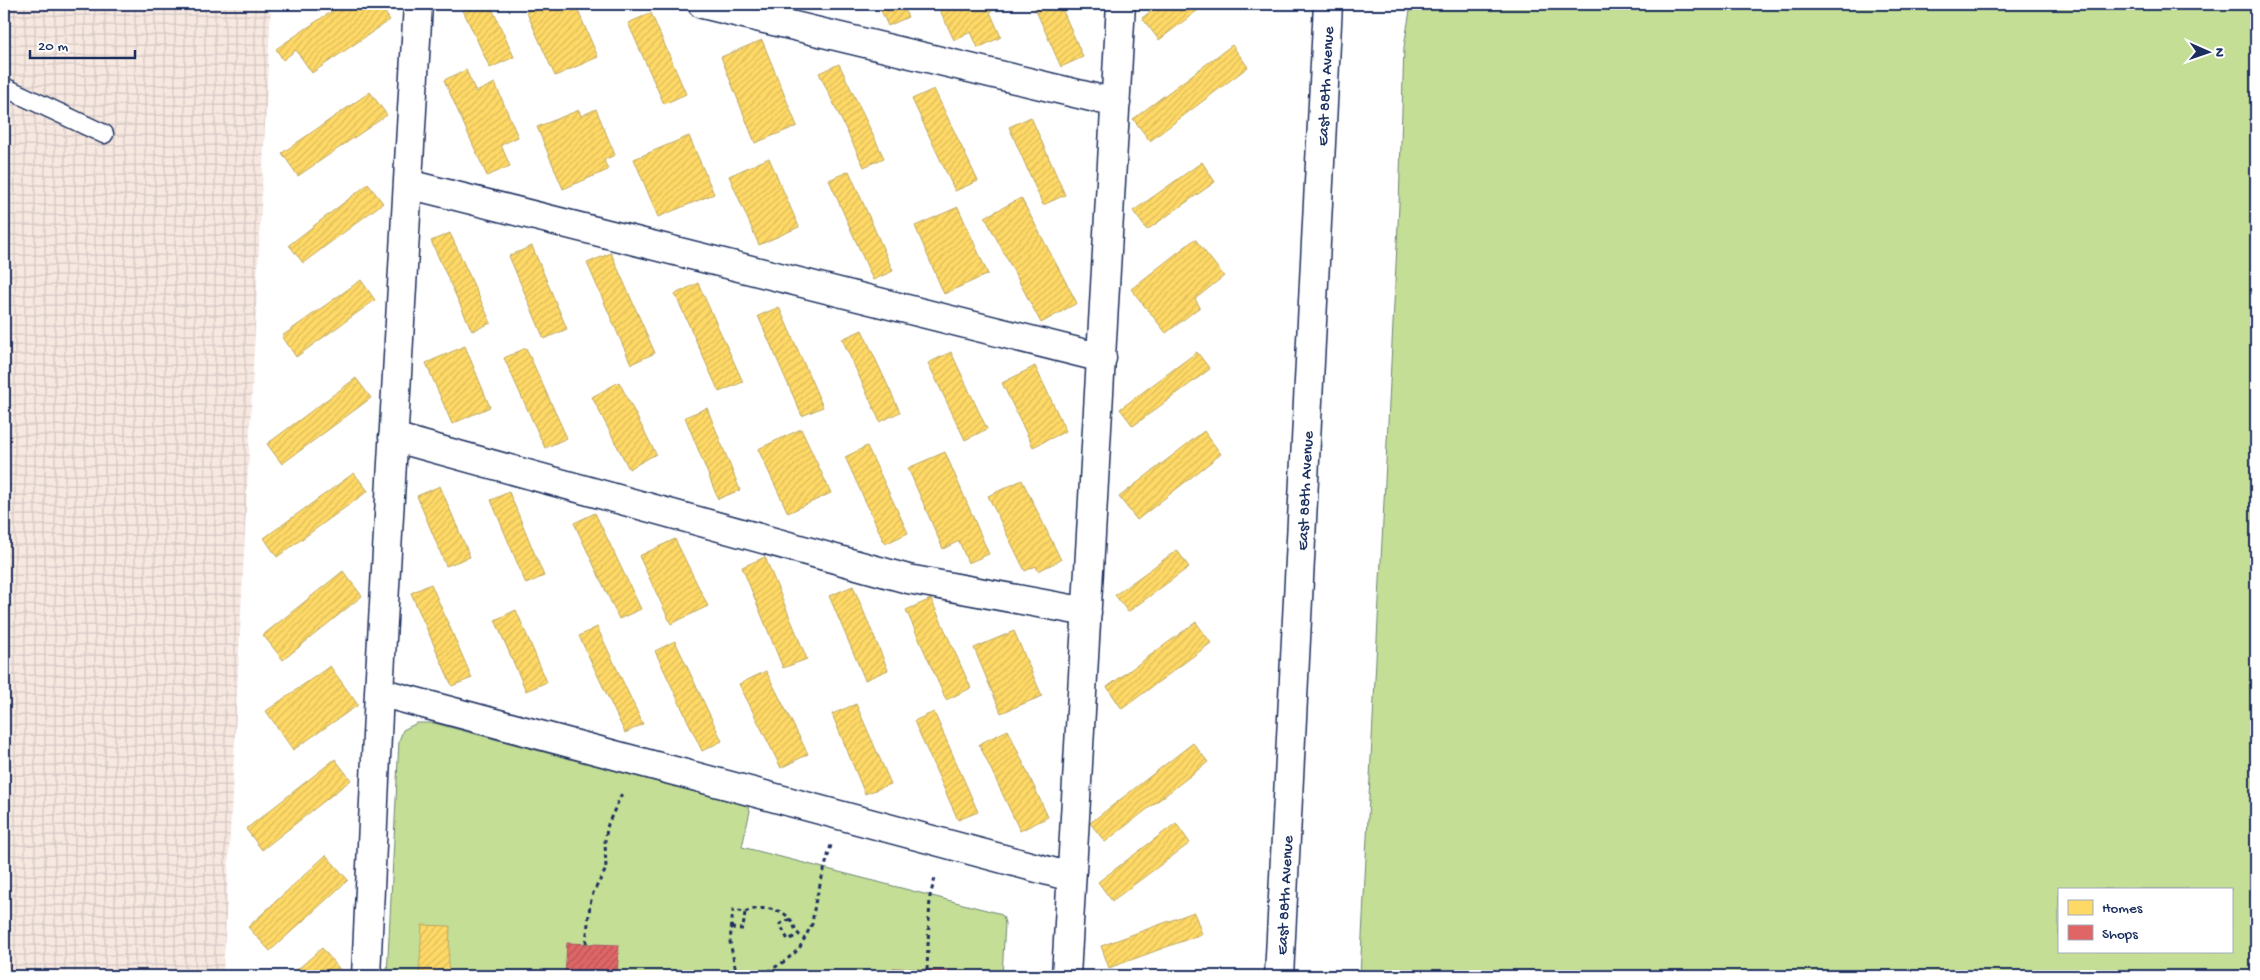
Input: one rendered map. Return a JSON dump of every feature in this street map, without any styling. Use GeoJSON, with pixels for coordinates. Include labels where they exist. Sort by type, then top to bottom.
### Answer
{"type":"FeatureCollection","features":[{"type":"Feature","properties":{"kind":"street"},"geometry":{"type":"LineString","coordinates":[[366,976],[379,692],[418,4]]}},
{"type":"Feature","properties":{"kind":"street"},"geometry":{"type":"LineString","coordinates":[[702,4],[1116,103]]}},
{"type":"Feature","properties":{"kind":"street"},"geometry":{"type":"LineString","coordinates":[[1066,976],[1121,4]]}},
{"type":"Feature","properties":{"kind":"street","name":"East 88th Avenue"},"geometry":{"type":"LineString","coordinates":[[1279,976],[1328,4]]}},
{"type":"Feature","properties":{"kind":"street"},"geometry":{"type":"LineString","coordinates":[[408,184],[1102,358]]}},
{"type":"Feature","properties":{"kind":"street"},"geometry":{"type":"LineString","coordinates":[[393,437],[908,580],[1087,612]]}},
{"type":"Feature","properties":{"kind":"street"},"geometry":{"type":"LineString","coordinates":[[379,692],[1071,877]]}},
{"type":"Feature","properties":{"kind":"lane"},"geometry":{"type":"LineString","coordinates":[[4,87],[104,134]]}},
{"type":"Feature","properties":{"kind":"path"},"geometry":{"type":"LineString","coordinates":[[586,943],[590,904],[606,869],[605,840],[608,824],[630,775],[634,760]]}},
{"type":"Feature","properties":{"kind":"path"},"geometry":{"type":"LineString","coordinates":[[761,976],[798,949],[812,924],[818,892],[839,814]]}},
{"type":"Feature","properties":{"kind":"path"},"geometry":{"type":"LineString","coordinates":[[927,970],[930,896],[944,843]]}},
{"type":"Feature","properties":{"kind":"path"},"geometry":{"type":"LineString","coordinates":[[737,976],[731,950],[733,910],[745,912],[751,909],[770,910],[782,913],[790,919],[798,935],[804,938]]}},
{"type":"Feature","properties":{"kind":"path"},"geometry":{"type":"LineString","coordinates":[[731,928],[743,929],[745,912]]}},
{"type":"Feature","properties":{"kind":"path"},"geometry":{"type":"LineString","coordinates":[[790,919],[780,924],[788,940],[798,935]]}},
{"type":"Feature","properties":{"kind":"shaded area"},"geometry":{"type":"Polygon","coordinates":[[[4,4],[271,4],[223,976],[4,976],[4,4]]]}},
{"type":"Feature","properties":{"kind":"green space"},"geometry":{"type":"Polygon","coordinates":[[[1411,4],[2256,4],[2256,976],[1360,976],[1399,205],[1404,47],[1411,4]]]}},
{"type":"Feature","properties":{"kind":"green space"},"geometry":{"type":"Polygon","coordinates":[[[417,723],[434,723],[748,806],[750,811],[742,847],[998,913],[1003,916],[1005,923],[1002,976],[387,976],[399,741],[403,730],[417,723]]]}},
{"type":"Feature","properties":{"kind":"building: Homes"},"geometry":{"type":"Polygon","coordinates":[[[342,4],[379,4],[390,20],[312,73],[296,50],[283,60],[276,49],[342,4]]]}},
{"type":"Feature","properties":{"kind":"building: Homes"},"geometry":{"type":"Polygon","coordinates":[[[460,4],[490,4],[514,57],[490,68],[460,4]]]}},
{"type":"Feature","properties":{"kind":"building: Homes"},"geometry":{"type":"Polygon","coordinates":[[[543,4],[575,4],[598,57],[555,76],[526,11],[543,4]]]}},
{"type":"Feature","properties":{"kind":"building: Homes"},"geometry":{"type":"Polygon","coordinates":[[[878,4],[902,4],[908,17],[888,26],[878,4]]]}},
{"type":"Feature","properties":{"kind":"building: Homes"},"geometry":{"type":"Polygon","coordinates":[[[937,4],[1006,4],[990,12],[1001,37],[978,48],[971,32],[954,40],[937,4]]]}},
{"type":"Feature","properties":{"kind":"building: Homes"},"geometry":{"type":"Polygon","coordinates":[[[1033,4],[1060,4],[1083,57],[1061,67],[1033,4]]]}},
{"type":"Feature","properties":{"kind":"building: Homes"},"geometry":{"type":"Polygon","coordinates":[[[1160,4],[1206,4],[1159,40],[1142,18],[1160,4]]]}},
{"type":"Feature","properties":{"kind":"building: Homes"},"geometry":{"type":"Polygon","coordinates":[[[651,13],[686,94],[664,104],[628,23],[651,13]]]}},
{"type":"Feature","properties":{"kind":"building: Homes"},"geometry":{"type":"Polygon","coordinates":[[[762,40],[797,126],[755,143],[721,57],[762,40]]]}},
{"type":"Feature","properties":{"kind":"building: Homes"},"geometry":{"type":"Polygon","coordinates":[[[1232,45],[1248,67],[1150,141],[1133,119],[1232,45]]]}},
{"type":"Feature","properties":{"kind":"building: Homes"},"geometry":{"type":"Polygon","coordinates":[[[839,64],[884,158],[864,167],[819,73],[839,64]]]}},
{"type":"Feature","properties":{"kind":"building: Homes"},"geometry":{"type":"Polygon","coordinates":[[[466,70],[476,92],[495,83],[518,137],[501,145],[510,166],[487,176],[444,80],[466,70]]]}},
{"type":"Feature","properties":{"kind":"building: Homes"},"geometry":{"type":"Polygon","coordinates":[[[934,89],[978,181],[955,191],[912,99],[934,89]]]}},
{"type":"Feature","properties":{"kind":"building: Homes"},"geometry":{"type":"Polygon","coordinates":[[[370,92],[387,115],[298,176],[282,153],[370,92]]]}},
{"type":"Feature","properties":{"kind":"building: Homes"},"geometry":{"type":"Polygon","coordinates":[[[596,109],[615,155],[604,160],[608,170],[563,189],[537,127],[579,110],[581,116],[596,109]]]}},
{"type":"Feature","properties":{"kind":"building: Homes"},"geometry":{"type":"Polygon","coordinates":[[[1031,117],[1065,195],[1043,205],[1009,127],[1031,117]]]}},
{"type":"Feature","properties":{"kind":"building: Homes"},"geometry":{"type":"Polygon","coordinates":[[[689,136],[714,194],[658,217],[634,159],[689,136]]]}},
{"type":"Feature","properties":{"kind":"building: Homes"},"geometry":{"type":"Polygon","coordinates":[[[769,158],[799,227],[759,245],[729,176],[769,158]]]}},
{"type":"Feature","properties":{"kind":"building: Homes"},"geometry":{"type":"Polygon","coordinates":[[[1202,162],[1215,182],[1147,230],[1133,211],[1202,162]]]}},
{"type":"Feature","properties":{"kind":"building: Homes"},"geometry":{"type":"Polygon","coordinates":[[[849,171],[893,271],[873,280],[829,180],[849,171]]]}},
{"type":"Feature","properties":{"kind":"building: Homes"},"geometry":{"type":"Polygon","coordinates":[[[368,184],[383,203],[303,263],[289,245],[368,184]]]}},
{"type":"Feature","properties":{"kind":"building: Homes"},"geometry":{"type":"Polygon","coordinates":[[[1021,198],[1077,303],[1041,323],[985,217],[1021,198]]]}},
{"type":"Feature","properties":{"kind":"building: Homes"},"geometry":{"type":"Polygon","coordinates":[[[958,207],[988,274],[944,294],[915,226],[958,207]]]}},
{"type":"Feature","properties":{"kind":"building: Homes"},"geometry":{"type":"Polygon","coordinates":[[[450,233],[491,323],[472,331],[431,241],[450,233]]]}},
{"type":"Feature","properties":{"kind":"building: Homes"},"geometry":{"type":"Polygon","coordinates":[[[1195,239],[1224,276],[1195,299],[1200,307],[1166,333],[1131,289],[1195,239]]]}},
{"type":"Feature","properties":{"kind":"building: Homes"},"geometry":{"type":"Polygon","coordinates":[[[532,246],[567,329],[544,339],[509,256],[532,246]]]}},
{"type":"Feature","properties":{"kind":"building: Homes"},"geometry":{"type":"Polygon","coordinates":[[[611,253],[655,353],[631,364],[587,263],[611,253]]]}},
{"type":"Feature","properties":{"kind":"building: Homes"},"geometry":{"type":"Polygon","coordinates":[[[361,280],[375,300],[296,357],[282,336],[361,280]]]}},
{"type":"Feature","properties":{"kind":"building: Homes"},"geometry":{"type":"Polygon","coordinates":[[[698,283],[743,382],[719,392],[675,294],[698,283]]]}},
{"type":"Feature","properties":{"kind":"building: Homes"},"geometry":{"type":"Polygon","coordinates":[[[779,307],[823,407],[802,416],[758,316],[779,307]]]}},
{"type":"Feature","properties":{"kind":"building: Homes"},"geometry":{"type":"Polygon","coordinates":[[[862,330],[900,412],[880,422],[842,339],[862,330]]]}},
{"type":"Feature","properties":{"kind":"building: Homes"},"geometry":{"type":"Polygon","coordinates":[[[465,346],[490,407],[452,424],[426,363],[465,346]]]}},
{"type":"Feature","properties":{"kind":"building: Homes"},"geometry":{"type":"Polygon","coordinates":[[[526,348],[567,438],[545,448],[504,358],[526,348]]]}},
{"type":"Feature","properties":{"kind":"building: Homes"},"geometry":{"type":"Polygon","coordinates":[[[951,352],[987,429],[965,440],[928,363],[951,352]]]}},
{"type":"Feature","properties":{"kind":"building: Homes"},"geometry":{"type":"Polygon","coordinates":[[[1197,352],[1210,369],[1133,426],[1120,409],[1197,352]]]}},
{"type":"Feature","properties":{"kind":"building: Homes"},"geometry":{"type":"Polygon","coordinates":[[[1035,366],[1066,431],[1033,447],[1002,383],[1035,366]]]}},
{"type":"Feature","properties":{"kind":"building: Homes"},"geometry":{"type":"Polygon","coordinates":[[[356,378],[371,398],[282,464],[267,444],[356,378]]]}},
{"type":"Feature","properties":{"kind":"building: Homes"},"geometry":{"type":"Polygon","coordinates":[[[619,382],[656,454],[629,469],[592,397],[619,382]]]}},
{"type":"Feature","properties":{"kind":"building: Homes"},"geometry":{"type":"Polygon","coordinates":[[[707,408],[740,490],[718,499],[685,417],[707,408]]]}},
{"type":"Feature","properties":{"kind":"building: Homes"},"geometry":{"type":"Polygon","coordinates":[[[801,429],[831,493],[788,513],[758,449],[801,429]]]}},
{"type":"Feature","properties":{"kind":"building: Homes"},"geometry":{"type":"Polygon","coordinates":[[[1204,431],[1221,454],[1137,520],[1119,497],[1204,431]]]}},
{"type":"Feature","properties":{"kind":"building: Homes"},"geometry":{"type":"Polygon","coordinates":[[[867,446],[908,533],[885,544],[845,457],[867,446]]]}},
{"type":"Feature","properties":{"kind":"building: Homes"},"geometry":{"type":"Polygon","coordinates":[[[945,452],[989,554],[968,563],[959,541],[943,549],[908,468],[945,452]]]}},
{"type":"Feature","properties":{"kind":"building: Homes"},"geometry":{"type":"Polygon","coordinates":[[[354,473],[368,491],[277,557],[264,538],[354,473]]]}},
{"type":"Feature","properties":{"kind":"building: Homes"},"geometry":{"type":"Polygon","coordinates":[[[1022,480],[1061,560],[1038,571],[1036,566],[1025,571],[988,496],[1022,480]]]}},
{"type":"Feature","properties":{"kind":"building: Homes"},"geometry":{"type":"Polygon","coordinates":[[[440,486],[470,557],[446,566],[417,496],[440,486]]]}},
{"type":"Feature","properties":{"kind":"building: Homes"},"geometry":{"type":"Polygon","coordinates":[[[509,492],[544,576],[526,584],[491,500],[509,492]]]}},
{"type":"Feature","properties":{"kind":"building: Homes"},"geometry":{"type":"Polygon","coordinates":[[[595,513],[641,609],[619,619],[574,523],[595,513]]]}},
{"type":"Feature","properties":{"kind":"building: Homes"},"geometry":{"type":"Polygon","coordinates":[[[675,539],[708,606],[671,624],[639,556],[675,539]]]}},
{"type":"Feature","properties":{"kind":"building: Homes"},"geometry":{"type":"Polygon","coordinates":[[[1177,550],[1189,567],[1128,612],[1115,595],[1177,550]]]}},
{"type":"Feature","properties":{"kind":"building: Homes"},"geometry":{"type":"Polygon","coordinates":[[[765,557],[807,659],[783,668],[742,567],[765,557]]]}},
{"type":"Feature","properties":{"kind":"building: Homes"},"geometry":{"type":"Polygon","coordinates":[[[343,571],[362,596],[283,660],[263,635],[343,571]]]}},
{"type":"Feature","properties":{"kind":"building: Homes"},"geometry":{"type":"Polygon","coordinates":[[[431,584],[472,678],[452,686],[411,593],[431,584]]]}},
{"type":"Feature","properties":{"kind":"building: Homes"},"geometry":{"type":"Polygon","coordinates":[[[853,586],[888,670],[865,680],[829,596],[853,586]]]}},
{"type":"Feature","properties":{"kind":"building: Homes"},"geometry":{"type":"Polygon","coordinates":[[[931,599],[971,688],[946,700],[906,610],[931,599]]]}},
{"type":"Feature","properties":{"kind":"building: Homes"},"geometry":{"type":"Polygon","coordinates":[[[516,610],[547,682],[526,691],[495,620],[516,610]]]}},
{"type":"Feature","properties":{"kind":"building: Homes"},"geometry":{"type":"Polygon","coordinates":[[[1196,622],[1211,643],[1122,709],[1107,687],[1196,622]]]}},
{"type":"Feature","properties":{"kind":"building: Homes"},"geometry":{"type":"Polygon","coordinates":[[[597,627],[643,724],[625,733],[579,636],[597,627]]]}},
{"type":"Feature","properties":{"kind":"building: Homes"},"geometry":{"type":"Polygon","coordinates":[[[1014,631],[1042,696],[1001,713],[974,648],[1014,631]]]}},
{"type":"Feature","properties":{"kind":"building: Homes"},"geometry":{"type":"Polygon","coordinates":[[[675,641],[722,741],[702,751],[655,651],[675,641]]]}},
{"type":"Feature","properties":{"kind":"building: Homes"},"geometry":{"type":"Polygon","coordinates":[[[330,666],[358,705],[293,750],[266,711],[330,666]]]}},
{"type":"Feature","properties":{"kind":"building: Homes"},"geometry":{"type":"Polygon","coordinates":[[[766,671],[808,754],[781,768],[739,684],[766,671]]]}},
{"type":"Feature","properties":{"kind":"building: Homes"},"geometry":{"type":"Polygon","coordinates":[[[856,704],[891,784],[865,794],[832,714],[856,704]]]}},
{"type":"Feature","properties":{"kind":"building: Homes"},"geometry":{"type":"Polygon","coordinates":[[[934,712],[978,812],[958,820],[914,721],[934,712]]]}},
{"type":"Feature","properties":{"kind":"building: Homes"},"geometry":{"type":"Polygon","coordinates":[[[1008,730],[1048,817],[1020,831],[979,744],[1008,730]]]}},
{"type":"Feature","properties":{"kind":"building: Homes"},"geometry":{"type":"Polygon","coordinates":[[[1193,743],[1208,762],[1105,842],[1090,823],[1193,743]]]}},
{"type":"Feature","properties":{"kind":"building: Homes"},"geometry":{"type":"Polygon","coordinates":[[[335,759],[351,780],[262,850],[246,829],[335,759]]]}},
{"type":"Feature","properties":{"kind":"building: Homes"},"geometry":{"type":"Polygon","coordinates":[[[1176,823],[1190,843],[1112,901],[1098,882],[1176,823]]]}},
{"type":"Feature","properties":{"kind":"building: Homes"},"geometry":{"type":"Polygon","coordinates":[[[326,855],[348,880],[270,951],[248,927],[326,855]]]}},
{"type":"Feature","properties":{"kind":"building: Homes"},"geometry":{"type":"Polygon","coordinates":[[[1194,912],[1202,934],[1109,968],[1101,946],[1194,912]]]}},
{"type":"Feature","properties":{"kind":"building: Homes"},"geometry":{"type":"Polygon","coordinates":[[[422,925],[450,926],[448,976],[419,976],[422,925]]]}},
{"type":"Feature","properties":{"kind":"building: Homes"},"geometry":{"type":"Polygon","coordinates":[[[322,948],[342,972],[337,976],[290,976],[322,948]]]}},
{"type":"Feature","properties":{"kind":"building: Shops"},"geometry":{"type":"Polygon","coordinates":[[[567,943],[619,945],[617,976],[565,976],[567,943]]]}},
{"type":"Feature","properties":{"kind":"building: Shops"},"geometry":{"type":"Polygon","coordinates":[[[893,968],[971,972],[970,976],[892,976],[893,968]]]}}]}
